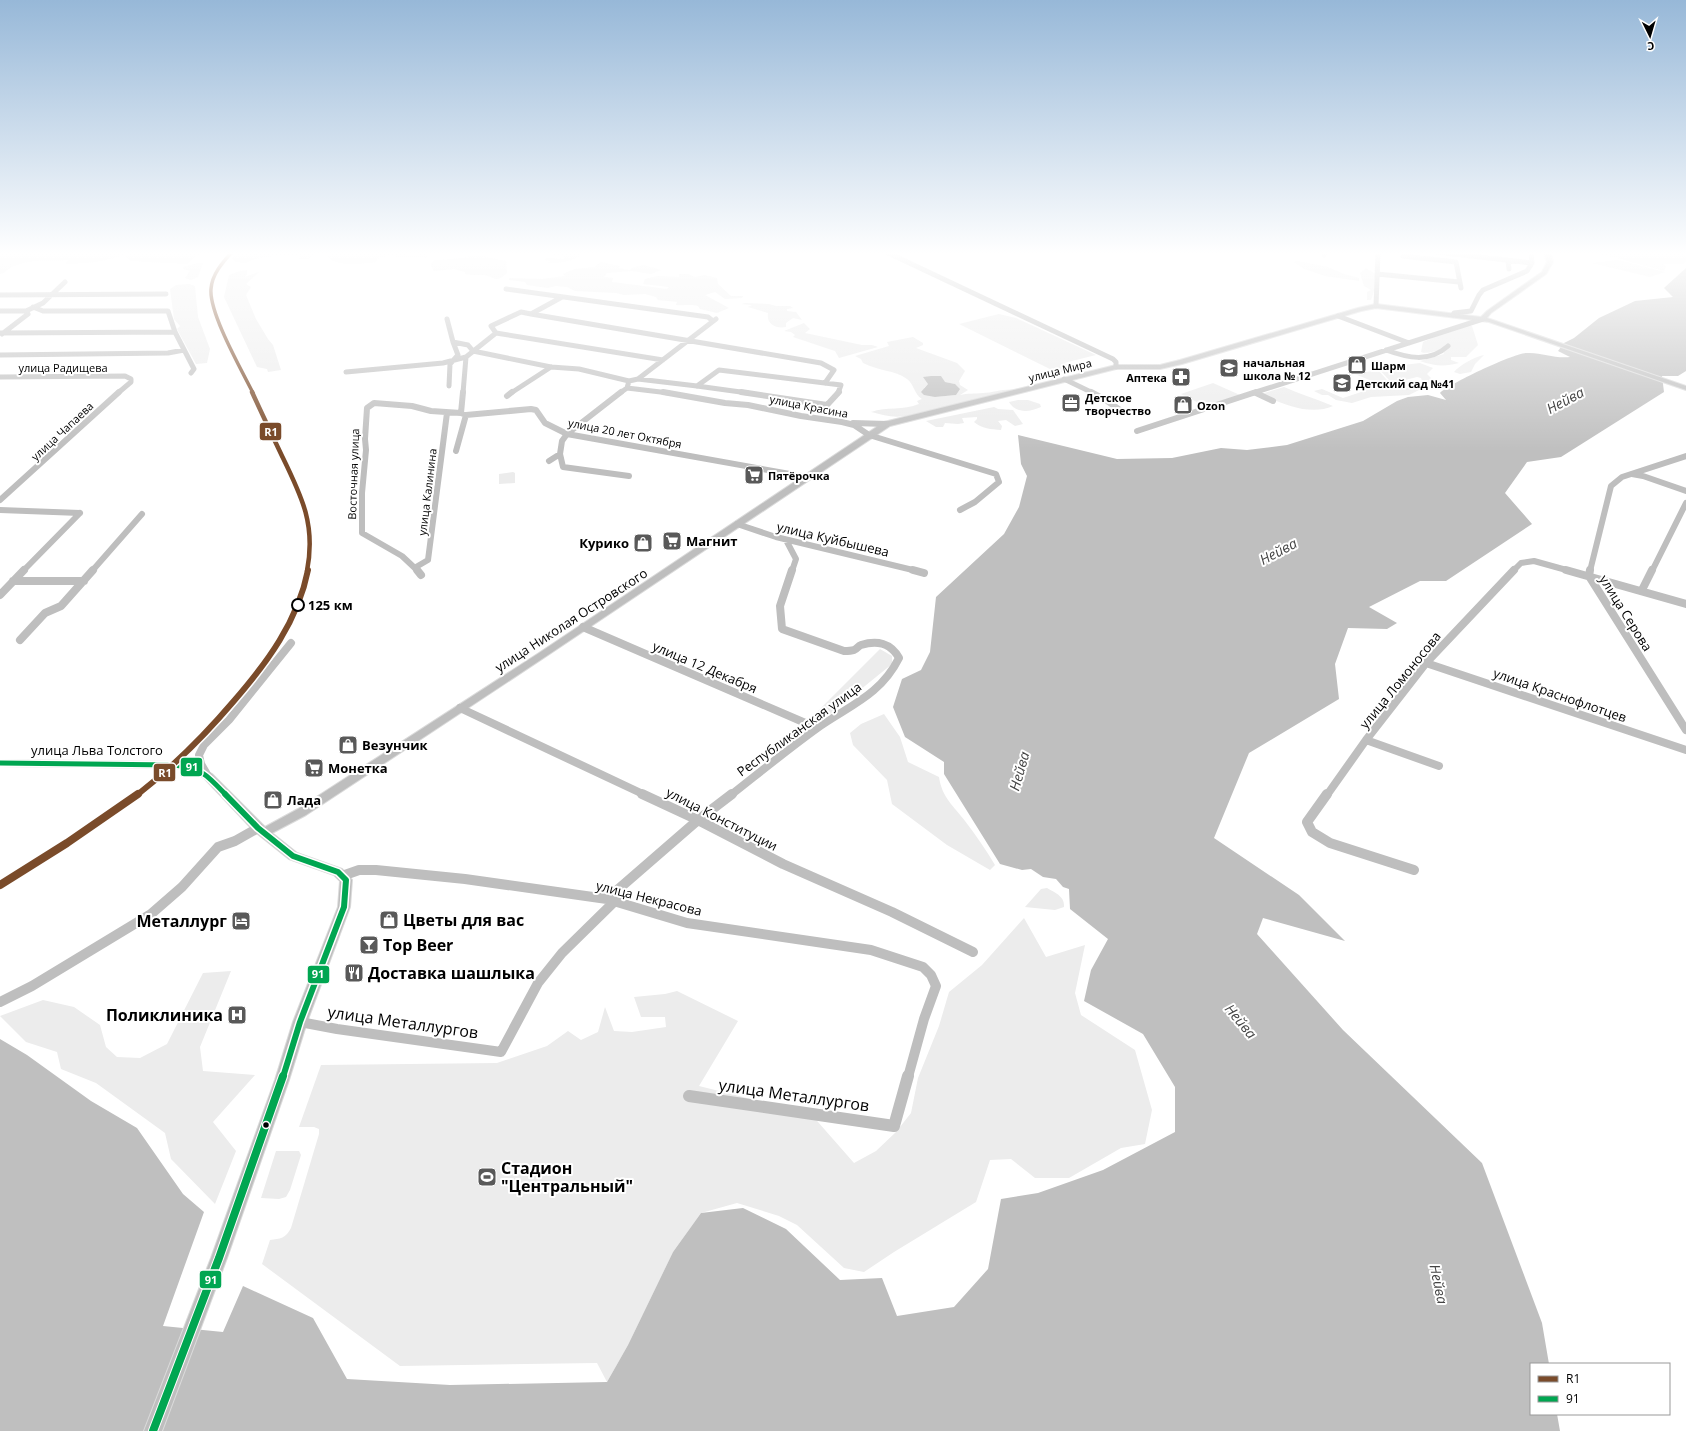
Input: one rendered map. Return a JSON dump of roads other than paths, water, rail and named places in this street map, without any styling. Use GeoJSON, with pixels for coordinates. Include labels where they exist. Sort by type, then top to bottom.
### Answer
{"type":"FeatureCollection","features":[{"type":"Feature","properties":{"kind":"main road","name":"улица Мира"},"geometry":{"type":"LineString","coordinates":[[887,424],[1116,367],[1160,367],[1175,364],[1329,319]]}},
{"type":"Feature","properties":{"kind":"main road"},"geometry":{"type":"LineString","coordinates":[[1484,319],[1686,388]]}},
{"type":"Feature","properties":{"kind":"main road","name":"улица Николая Островского"},"geometry":{"type":"LineString","coordinates":[[261,830],[302,812],[887,424]]}},
{"type":"Feature","properties":{"kind":"main road","name":"улица Льва Толстого"},"geometry":{"type":"LineString","coordinates":[[0,763],[174,764],[192,767],[208,776],[261,830],[293,856],[338,872],[342,876]]}},
{"type":"Feature","properties":{"kind":"main road"},"geometry":{"type":"LineString","coordinates":[[153,1431],[219,1258],[282,1080],[300,1022],[344,908],[346,880],[342,876]]}},
{"type":"Feature","properties":{"kind":"street"},"geometry":{"type":"LineString","coordinates":[[1,334],[22,319]]}},
{"type":"Feature","properties":{"kind":"street"},"geometry":{"type":"LineString","coordinates":[[171,319],[175,332],[194,369],[191,373]]}},
{"type":"Feature","properties":{"kind":"street"},"geometry":{"type":"LineString","coordinates":[[447,319],[451,339],[458,355],[450,364],[449,386]]}},
{"type":"Feature","properties":{"kind":"street"},"geometry":{"type":"LineString","coordinates":[[506,319],[490,326],[496,333],[663,360]]}},
{"type":"Feature","properties":{"kind":"street"},"geometry":{"type":"LineString","coordinates":[[559,319],[821,363],[834,370],[826,383],[719,370],[696,387]]}},
{"type":"Feature","properties":{"kind":"street"},"geometry":{"type":"LineString","coordinates":[[453,342],[468,345],[473,352],[551,366],[579,369],[629,381],[638,379],[714,320],[712,319]]}},
{"type":"Feature","properties":{"kind":"street"},"geometry":{"type":"LineString","coordinates":[[1028,319],[1113,359],[1116,362],[1116,367]]}},
{"type":"Feature","properties":{"kind":"street"},"geometry":{"type":"LineString","coordinates":[[1345,319],[1409,343]]}},
{"type":"Feature","properties":{"kind":"street"},"geometry":{"type":"LineString","coordinates":[[1137,431],[1484,319]]}},
{"type":"Feature","properties":{"kind":"street"},"geometry":{"type":"LineString","coordinates":[[1,334],[175,332]]}},
{"type":"Feature","properties":{"kind":"street"},"geometry":{"type":"LineString","coordinates":[[346,372],[443,363],[466,358],[496,333]]}},
{"type":"Feature","properties":{"kind":"street"},"geometry":{"type":"LineString","coordinates":[[1386,350],[1404,357],[1417,359],[1443,352],[1448,346]]}},
{"type":"Feature","properties":{"kind":"street"},"geometry":{"type":"LineString","coordinates":[[0,355],[168,353],[184,350]]}},
{"type":"Feature","properties":{"kind":"street","name":"улица Калинина"},"geometry":{"type":"LineString","coordinates":[[456,451],[464,414],[466,358]]}},
{"type":"Feature","properties":{"kind":"street"},"geometry":{"type":"LineString","coordinates":[[508,396],[551,366]]}},
{"type":"Feature","properties":{"kind":"street","name":"улица Радищева"},"geometry":{"type":"LineString","coordinates":[[0,377],[126,376]]}},
{"type":"Feature","properties":{"kind":"street","name":"улица Чапаева"},"geometry":{"type":"LineString","coordinates":[[0,500],[131,382],[131,379],[126,376]]}},
{"type":"Feature","properties":{"kind":"street","name":"улица Красина"},"geometry":{"type":"LineString","coordinates":[[638,379],[827,405],[837,396],[841,385],[826,383]]}},
{"type":"Feature","properties":{"kind":"street"},"geometry":{"type":"LineString","coordinates":[[1064,379],[1104,399],[1123,412]]}},
{"type":"Feature","properties":{"kind":"street"},"geometry":{"type":"LineString","coordinates":[[629,381],[627,388],[567,434],[562,441],[560,454],[562,467],[578,470],[584,468],[629,476]]}},
{"type":"Feature","properties":{"kind":"street","name":"улица Красина"},"geometry":{"type":"LineString","coordinates":[[627,388],[649,390],[725,403],[748,404],[801,416],[848,423],[869,435],[996,474],[1000,482],[974,502],[960,510]]}},
{"type":"Feature","properties":{"kind":"street"},"geometry":{"type":"LineString","coordinates":[[1256,393],[1273,401]]}},
{"type":"Feature","properties":{"kind":"street","name":"улица 20 лет Октября"},"geometry":{"type":"LineString","coordinates":[[374,403],[412,406],[447,413],[464,414],[531,409],[536,410],[545,423],[567,434],[807,477]]}},
{"type":"Feature","properties":{"kind":"street","name":"Восточная улица"},"geometry":{"type":"LineString","coordinates":[[374,403],[367,408],[365,439],[366,450],[362,493],[362,534],[394,552],[416,567]]}},
{"type":"Feature","properties":{"kind":"street","name":"улица Калинина"},"geometry":{"type":"LineString","coordinates":[[416,567],[428,560],[447,413]]}},
{"type":"Feature","properties":{"kind":"street"},"geometry":{"type":"LineString","coordinates":[[848,423],[887,424]]}},
{"type":"Feature","properties":{"kind":"street"},"geometry":{"type":"LineString","coordinates":[[549,461],[560,454]]}},
{"type":"Feature","properties":{"kind":"street","name":"улица Серова"},"geometry":{"type":"LineString","coordinates":[[1686,456],[1620,478],[1611,486],[1589,576],[1686,730]]}},
{"type":"Feature","properties":{"kind":"street"},"geometry":{"type":"LineString","coordinates":[[1632,474],[1643,476],[1686,491]]}},
{"type":"Feature","properties":{"kind":"street"},"geometry":{"type":"LineString","coordinates":[[1642,590],[1686,503]]}},
{"type":"Feature","properties":{"kind":"street"},"geometry":{"type":"LineString","coordinates":[[0,510],[80,513],[0,595]]}},
{"type":"Feature","properties":{"kind":"street"},"geometry":{"type":"LineString","coordinates":[[20,640],[45,613],[61,606],[142,514]]}},
{"type":"Feature","properties":{"kind":"street","name":"улица Куйбышева"},"geometry":{"type":"LineString","coordinates":[[737,524],[758,533],[924,573]]}},
{"type":"Feature","properties":{"kind":"street","name":"Республиканская улица"},"geometry":{"type":"LineString","coordinates":[[502,1052],[538,983],[562,953],[611,900],[698,820],[818,728],[839,717],[875,690],[896,667],[899,658],[896,652],[888,644],[873,642],[858,645],[854,650],[844,651],[782,629],[780,606],[796,559],[786,540]]}},
{"type":"Feature","properties":{"kind":"street","name":"улица Ломоносова"},"geometry":{"type":"LineString","coordinates":[[1414,870],[1330,843],[1312,832],[1307,822],[1366,740],[1426,663],[1522,563],[1534,561],[1589,576]]}},
{"type":"Feature","properties":{"kind":"street"},"geometry":{"type":"LineString","coordinates":[[416,567],[421,574]]}},
{"type":"Feature","properties":{"kind":"street"},"geometry":{"type":"LineString","coordinates":[[1589,576],[1642,590],[1686,604]]}},
{"type":"Feature","properties":{"kind":"street"},"geometry":{"type":"LineString","coordinates":[[13,581],[84,581]]}},
{"type":"Feature","properties":{"kind":"street","name":"улица 12 Декабря"},"geometry":{"type":"LineString","coordinates":[[583,627],[818,728]]}},
{"type":"Feature","properties":{"kind":"street"},"geometry":{"type":"LineString","coordinates":[[208,776],[201,764],[199,755],[204,745],[229,720],[290,643]]}},
{"type":"Feature","properties":{"kind":"street","name":"улица Краснофлотцев"},"geometry":{"type":"LineString","coordinates":[[1426,663],[1686,750]]}},
{"type":"Feature","properties":{"kind":"street","name":"улица Конституции"},"geometry":{"type":"LineString","coordinates":[[460,708],[698,820],[783,864],[892,912],[973,952]]}},
{"type":"Feature","properties":{"kind":"street"},"geometry":{"type":"LineString","coordinates":[[1366,740],[1439,766]]}},
{"type":"Feature","properties":{"kind":"street"},"geometry":{"type":"LineString","coordinates":[[0,1002],[32,986],[151,914],[182,887],[218,847],[261,830]]}},
{"type":"Feature","properties":{"kind":"street","name":"улица Некрасова"},"geometry":{"type":"LineString","coordinates":[[342,876],[359,870],[376,870],[466,880],[611,900],[687,923],[871,950],[923,967],[931,975],[936,986],[924,1019],[894,1126]]}},
{"type":"Feature","properties":{"kind":"street","name":"улица Металлургов"},"geometry":{"type":"LineString","coordinates":[[300,1022],[337,1029],[502,1052]]}},
{"type":"Feature","properties":{"kind":"street","name":"улица Металлургов"},"geometry":{"type":"LineString","coordinates":[[689,1096],[894,1126]]}},
{"type":"Feature","properties":{"kind":"water","name":"Нейва"},"geometry":{"type":"Polygon","coordinates":[[[1598,319],[1686,319],[1686,371],[1678,376],[1662,376],[1664,392],[1561,457],[1527,462],[1505,493],[1532,524],[1446,581],[1420,581],[1369,607],[1397,623],[1387,629],[1348,628],[1335,664],[1339,699],[1249,753],[1214,838],[1299,895],[1345,941],[1263,918],[1257,934],[1343,1030],[1482,1163],[1542,1323],[1549,1363],[1530,1363],[1530,1415],[1557,1415],[1560,1431],[0,1431],[0,1039],[27,1055],[91,1101],[137,1128],[183,1194],[204,1212],[163,1326],[223,1332],[243,1286],[313,1318],[347,1379],[450,1385],[607,1382],[628,1345],[673,1252],[701,1213],[743,1208],[786,1229],[840,1280],[882,1278],[897,1316],[954,1307],[988,1269],[1001,1199],[1038,1193],[1103,1170],[1175,1132],[1175,1087],[1143,1034],[1084,1001],[1091,970],[1108,939],[1070,909],[1069,889],[1063,887],[1056,879],[1043,877],[1031,869],[1022,870],[1000,864],[944,774],[944,762],[905,737],[893,707],[902,679],[921,670],[930,652],[936,597],[1004,534],[1019,507],[1027,476],[1021,464],[1018,435],[1117,459],[1172,458],[1221,448],[1247,450],[1287,445],[1363,421],[1397,401],[1408,397],[1428,395],[1446,400],[1440,393],[1446,389],[1482,370],[1520,354],[1532,353],[1570,357],[1558,351],[1564,343],[1574,338],[1598,319]]]}},
{"type":"Feature","properties":{"kind":"water"},"geometry":{"type":"Polygon","coordinates":[[[941,376],[945,382],[955,384],[960,389],[956,395],[935,397],[924,395],[921,392],[928,384],[923,377],[941,376]]]}},
{"type":"Feature","properties":{"kind":"place","name":"Шарм"},"geometry":{"type":"Point","coordinates":[1357,365]}},
{"type":"Feature","properties":{"kind":"place","name":"начальная школа № 12"},"geometry":{"type":"Point","coordinates":[1229,368]}},
{"type":"Feature","properties":{"kind":"place","name":"Аптека"},"geometry":{"type":"Point","coordinates":[1181,377]}},
{"type":"Feature","properties":{"kind":"place","name":"Детский сад №41"},"geometry":{"type":"Point","coordinates":[1342,383]}},
{"type":"Feature","properties":{"kind":"place","name":"Детское творчество"},"geometry":{"type":"Point","coordinates":[1071,403]}},
{"type":"Feature","properties":{"kind":"place","name":"Ozon"},"geometry":{"type":"Point","coordinates":[1183,405]}},
{"type":"Feature","properties":{"kind":"place","name":"Пятёрочка"},"geometry":{"type":"Point","coordinates":[754,475]}},
{"type":"Feature","properties":{"kind":"place","name":"Магнит"},"geometry":{"type":"Point","coordinates":[672,541]}},
{"type":"Feature","properties":{"kind":"place","name":"Курико"},"geometry":{"type":"Point","coordinates":[643,543]}},
{"type":"Feature","properties":{"kind":"place","name":"125 км"},"geometry":{"type":"Point","coordinates":[298,605]}},
{"type":"Feature","properties":{"kind":"place","name":"Везунчик"},"geometry":{"type":"Point","coordinates":[348,745]}},
{"type":"Feature","properties":{"kind":"place","name":"Монетка"},"geometry":{"type":"Point","coordinates":[314,768]}},
{"type":"Feature","properties":{"kind":"place","name":"Лада"},"geometry":{"type":"Point","coordinates":[273,800]}},
{"type":"Feature","properties":{"kind":"place","name":"Цветы для вас"},"geometry":{"type":"Point","coordinates":[389,920]}},
{"type":"Feature","properties":{"kind":"place","name":"Металлург"},"geometry":{"type":"Point","coordinates":[241,921]}},
{"type":"Feature","properties":{"kind":"place","name":"Top Beer"},"geometry":{"type":"Point","coordinates":[369,945]}},
{"type":"Feature","properties":{"kind":"place","name":"Доставка шашлыка"},"geometry":{"type":"Point","coordinates":[354,973]}},
{"type":"Feature","properties":{"kind":"place","name":"Поликлиника"},"geometry":{"type":"Point","coordinates":[237,1015]}},
{"type":"Feature","properties":{"kind":"place","name":"Стадион \"Центральный\""},"geometry":{"type":"Point","coordinates":[487,1177]}}]}
